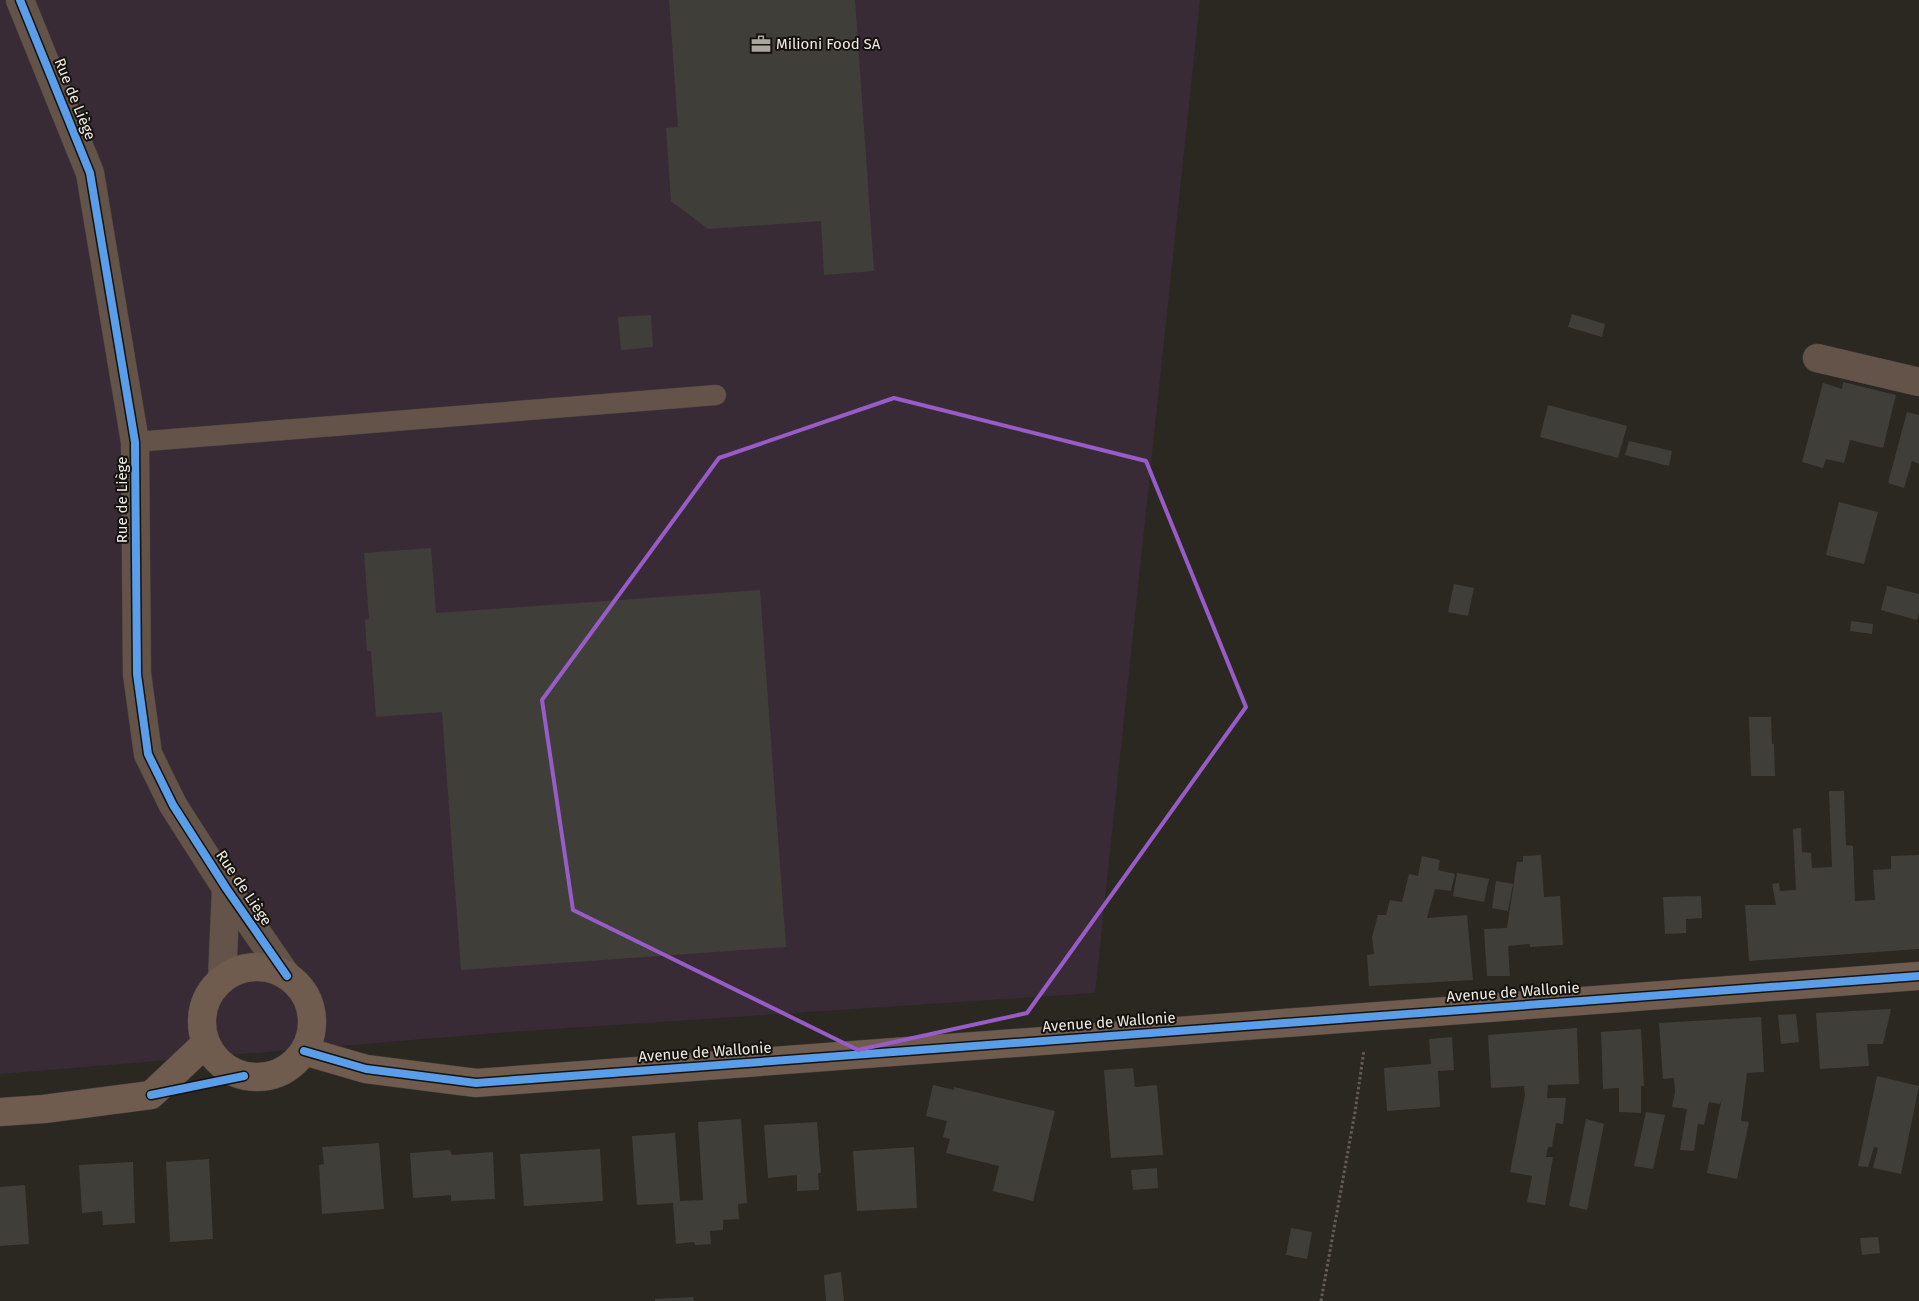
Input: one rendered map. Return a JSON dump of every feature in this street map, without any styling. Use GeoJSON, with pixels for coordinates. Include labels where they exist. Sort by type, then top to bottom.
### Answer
{"type":"FeatureCollection","features":[{"type":"Feature","properties":{"kind":"street","name":"Rue de Liège"},"geometry":{"type":"LineString","coordinates":[[20,0],[90,173],[135,442],[137,674],[148,754],[173,805],[226,888],[287,976]]}},
{"type":"Feature","properties":{"kind":"street"},"geometry":{"type":"LineString","coordinates":[[1817,358],[1919,382]]}},
{"type":"Feature","properties":{"kind":"street","name":"Rue de Liège"},"geometry":{"type":"LineString","coordinates":[[222,979],[226,888]]}},
{"type":"Feature","properties":{"kind":"street"},"geometry":{"type":"LineString","coordinates":[[255,967],[272,969],[287,976],[300,988],[308,1002],[312,1019],[310,1036],[304,1051],[293,1064],[278,1073],[261,1077],[244,1076],[228,1069],[215,1058],[206,1043],[202,1026],[203,1009],[210,992],[222,979],[238,971],[255,967]]}},
{"type":"Feature","properties":{"kind":"street","name":"Avenue de Wallonie"},"geometry":{"type":"LineString","coordinates":[[304,1051],[366,1069],[476,1082],[1919,976]]}},
{"type":"Feature","properties":{"kind":"street"},"geometry":{"type":"LineString","coordinates":[[0,1112],[44,1109],[151,1095],[206,1043]]}},
{"type":"Feature","properties":{"kind":"lane"},"geometry":{"type":"LineString","coordinates":[[135,442],[716,395]]}},
{"type":"Feature","properties":{"kind":"path"},"geometry":{"type":"LineString","coordinates":[[1321,1301],[1355,1112],[1368,1017]]}},
{"type":"Feature","properties":{"kind":"highlighted area"},"geometry":{"type":"Polygon","coordinates":[[[894,398],[1146,461],[1246,707],[1027,1013],[858,1050],[573,910],[542,700],[719,458],[894,398]]]}},
{"type":"Feature","properties":{"kind":"shaded area"},"geometry":{"type":"Polygon","coordinates":[[[0,0],[1200,0],[1095,993],[508,1032],[0,1074],[0,0]]]}},
{"type":"Feature","properties":{"kind":"building"},"geometry":{"type":"Polygon","coordinates":[[[669,0],[855,0],[874,271],[824,275],[821,221],[708,229],[671,201],[666,128],[678,127],[669,0]]]}},
{"type":"Feature","properties":{"kind":"building"},"geometry":{"type":"Polygon","coordinates":[[[1572,314],[1605,324],[1602,337],[1568,327],[1572,314]]]}},
{"type":"Feature","properties":{"kind":"building"},"geometry":{"type":"Polygon","coordinates":[[[651,315],[653,347],[621,350],[618,317],[651,315]]]}},
{"type":"Feature","properties":{"kind":"building"},"geometry":{"type":"Polygon","coordinates":[[[1843,382],[1896,395],[1883,448],[1850,440],[1844,463],[1826,459],[1823,468],[1802,462],[1823,383],[1842,389],[1843,382]]]}},
{"type":"Feature","properties":{"kind":"building"},"geometry":{"type":"Polygon","coordinates":[[[1548,405],[1627,426],[1618,458],[1540,437],[1548,405]]]}},
{"type":"Feature","properties":{"kind":"building"},"geometry":{"type":"Polygon","coordinates":[[[1907,412],[1919,415],[1919,464],[1912,461],[1904,488],[1888,483],[1907,412]]]}},
{"type":"Feature","properties":{"kind":"building"},"geometry":{"type":"Polygon","coordinates":[[[1629,441],[1672,451],[1669,466],[1625,455],[1629,441]]]}},
{"type":"Feature","properties":{"kind":"building"},"geometry":{"type":"Polygon","coordinates":[[[1839,502],[1878,512],[1864,564],[1826,555],[1839,502]]]}},
{"type":"Feature","properties":{"kind":"building"},"geometry":{"type":"Polygon","coordinates":[[[431,548],[436,613],[760,590],[786,947],[461,970],[442,712],[376,717],[371,651],[367,651],[365,620],[369,619],[364,553],[431,548]]]}},
{"type":"Feature","properties":{"kind":"building"},"geometry":{"type":"Polygon","coordinates":[[[1454,584],[1474,588],[1468,616],[1448,612],[1454,584]]]}},
{"type":"Feature","properties":{"kind":"building"},"geometry":{"type":"Polygon","coordinates":[[[1887,586],[1919,594],[1917,620],[1881,610],[1887,586]]]}},
{"type":"Feature","properties":{"kind":"building"},"geometry":{"type":"Polygon","coordinates":[[[1851,621],[1873,624],[1872,634],[1850,631],[1851,621]]]}},
{"type":"Feature","properties":{"kind":"building"},"geometry":{"type":"Polygon","coordinates":[[[1749,717],[1771,717],[1775,776],[1751,776],[1749,717]]]}},
{"type":"Feature","properties":{"kind":"building"},"geometry":{"type":"Polygon","coordinates":[[[1829,791],[1844,791],[1846,845],[1853,846],[1855,901],[1875,900],[1873,870],[1891,869],[1891,856],[1919,855],[1919,949],[1749,961],[1745,905],[1776,905],[1772,884],[1779,883],[1780,891],[1796,890],[1793,829],[1801,828],[1802,852],[1811,853],[1812,868],[1832,867],[1829,791]]]}},
{"type":"Feature","properties":{"kind":"building"},"geometry":{"type":"Polygon","coordinates":[[[1541,855],[1544,897],[1560,896],[1563,945],[1530,947],[1530,944],[1508,946],[1510,976],[1487,976],[1484,929],[1507,928],[1517,862],[1523,862],[1523,856],[1541,855]]]}},
{"type":"Feature","properties":{"kind":"building"},"geometry":{"type":"Polygon","coordinates":[[[1422,856],[1440,860],[1438,870],[1455,874],[1451,891],[1435,889],[1427,918],[1467,915],[1473,980],[1369,986],[1367,955],[1374,954],[1372,937],[1378,915],[1386,915],[1390,900],[1402,902],[1409,874],[1418,876],[1422,856]]]}},
{"type":"Feature","properties":{"kind":"building"},"geometry":{"type":"Polygon","coordinates":[[[1457,873],[1489,879],[1484,902],[1453,896],[1457,873]]]}},
{"type":"Feature","properties":{"kind":"building"},"geometry":{"type":"Polygon","coordinates":[[[1496,881],[1513,884],[1508,911],[1492,908],[1496,881]]]}},
{"type":"Feature","properties":{"kind":"building"},"geometry":{"type":"Polygon","coordinates":[[[1701,896],[1702,918],[1686,919],[1686,933],[1665,934],[1663,897],[1701,896]]]}},
{"type":"Feature","properties":{"kind":"building"},"geometry":{"type":"Polygon","coordinates":[[[1891,1009],[1883,1044],[1867,1044],[1869,1066],[1820,1069],[1816,1013],[1891,1009]]]}},
{"type":"Feature","properties":{"kind":"building"},"geometry":{"type":"Polygon","coordinates":[[[1796,1014],[1799,1042],[1781,1044],[1778,1015],[1796,1014]]]}},
{"type":"Feature","properties":{"kind":"building"},"geometry":{"type":"Polygon","coordinates":[[[1761,1017],[1764,1072],[1747,1073],[1741,1121],[1749,1122],[1737,1179],[1707,1173],[1722,1097],[1720,1104],[1709,1102],[1704,1125],[1698,1124],[1694,1151],[1680,1150],[1687,1109],[1672,1107],[1675,1092],[1674,1078],[1663,1079],[1659,1023],[1761,1017]]]}},
{"type":"Feature","properties":{"kind":"building"},"geometry":{"type":"Polygon","coordinates":[[[1577,1028],[1579,1084],[1548,1085],[1547,1098],[1566,1098],[1563,1124],[1556,1123],[1552,1147],[1548,1147],[1546,1157],[1553,1157],[1545,1205],[1527,1202],[1532,1176],[1510,1172],[1525,1095],[1524,1086],[1491,1088],[1488,1035],[1577,1028]]]}},
{"type":"Feature","properties":{"kind":"building"},"geometry":{"type":"Polygon","coordinates":[[[1641,1029],[1644,1086],[1641,1086],[1641,1113],[1619,1112],[1619,1088],[1603,1089],[1601,1032],[1641,1029]]]}},
{"type":"Feature","properties":{"kind":"building"},"geometry":{"type":"Polygon","coordinates":[[[1452,1037],[1454,1070],[1438,1071],[1440,1107],[1387,1111],[1384,1068],[1431,1064],[1429,1039],[1452,1037]]]}},
{"type":"Feature","properties":{"kind":"building"},"geometry":{"type":"Polygon","coordinates":[[[1133,1068],[1135,1087],[1157,1085],[1163,1155],[1111,1158],[1104,1070],[1133,1068]]]}},
{"type":"Feature","properties":{"kind":"building"},"geometry":{"type":"Polygon","coordinates":[[[1877,1076],[1919,1086],[1901,1174],[1873,1168],[1878,1148],[1874,1147],[1868,1167],[1858,1166],[1877,1076]]]}},
{"type":"Feature","properties":{"kind":"building"},"geometry":{"type":"Polygon","coordinates":[[[933,1085],[954,1090],[954,1087],[1055,1111],[1033,1201],[993,1191],[999,1166],[946,1153],[950,1139],[943,1137],[947,1121],[926,1116],[933,1085]]]}},
{"type":"Feature","properties":{"kind":"building"},"geometry":{"type":"Polygon","coordinates":[[[1646,1112],[1665,1115],[1653,1169],[1634,1166],[1646,1112]]]}},
{"type":"Feature","properties":{"kind":"building"},"geometry":{"type":"Polygon","coordinates":[[[741,1119],[747,1203],[738,1204],[739,1219],[723,1220],[723,1230],[710,1231],[711,1244],[695,1245],[694,1242],[676,1244],[673,1203],[637,1205],[632,1136],[675,1133],[680,1201],[703,1200],[698,1122],[741,1119]]]}},
{"type":"Feature","properties":{"kind":"building"},"geometry":{"type":"Polygon","coordinates":[[[1586,1119],[1604,1124],[1587,1210],[1569,1206],[1586,1119]]]}},
{"type":"Feature","properties":{"kind":"building"},"geometry":{"type":"Polygon","coordinates":[[[817,1122],[821,1173],[818,1173],[819,1190],[797,1191],[797,1175],[768,1178],[764,1125],[817,1122]]]}},
{"type":"Feature","properties":{"kind":"building"},"geometry":{"type":"Polygon","coordinates":[[[379,1143],[384,1209],[322,1214],[319,1165],[324,1164],[322,1147],[379,1143]]]}},
{"type":"Feature","properties":{"kind":"building"},"geometry":{"type":"Polygon","coordinates":[[[914,1147],[917,1208],[857,1211],[853,1151],[914,1147]]]}},
{"type":"Feature","properties":{"kind":"building"},"geometry":{"type":"Polygon","coordinates":[[[600,1149],[603,1201],[524,1206],[520,1154],[600,1149]]]}},
{"type":"Feature","properties":{"kind":"building"},"geometry":{"type":"Polygon","coordinates":[[[450,1150],[452,1155],[493,1152],[495,1199],[451,1201],[451,1195],[413,1198],[410,1153],[450,1150]]]}},
{"type":"Feature","properties":{"kind":"building"},"geometry":{"type":"Polygon","coordinates":[[[209,1159],[213,1239],[170,1242],[166,1162],[209,1159]]]}},
{"type":"Feature","properties":{"kind":"building"},"geometry":{"type":"Polygon","coordinates":[[[133,1162],[135,1223],[103,1225],[102,1211],[82,1213],[79,1165],[133,1162]]]}},
{"type":"Feature","properties":{"kind":"building"},"geometry":{"type":"Polygon","coordinates":[[[1157,1168],[1158,1188],[1133,1190],[1131,1170],[1157,1168]]]}},
{"type":"Feature","properties":{"kind":"building"},"geometry":{"type":"Polygon","coordinates":[[[25,1185],[29,1244],[0,1246],[0,1187],[25,1185]]]}},
{"type":"Feature","properties":{"kind":"building"},"geometry":{"type":"Polygon","coordinates":[[[1291,1228],[1312,1232],[1307,1259],[1286,1255],[1291,1228]]]}},
{"type":"Feature","properties":{"kind":"building"},"geometry":{"type":"Polygon","coordinates":[[[1878,1237],[1880,1253],[1862,1255],[1860,1238],[1878,1237]]]}},
{"type":"Feature","properties":{"kind":"building"},"geometry":{"type":"Polygon","coordinates":[[[841,1272],[844,1301],[826,1301],[824,1275],[841,1272]]]}},
{"type":"Feature","properties":{"kind":"building"},"geometry":{"type":"Polygon","coordinates":[[[693,1297],[694,1301],[655,1301],[655,1299],[693,1297]]]}},
{"type":"Feature","properties":{"kind":"cycle path"},"geometry":{"type":"LineString","coordinates":[[20,0],[90,173],[135,442],[137,674],[148,754],[173,805],[226,888],[287,976]]}},
{"type":"Feature","properties":{"kind":"cycle path"},"geometry":{"type":"LineString","coordinates":[[304,1051],[366,1069],[476,1083],[1919,976]]}},
{"type":"Feature","properties":{"kind":"cycle path"},"geometry":{"type":"LineString","coordinates":[[151,1095],[244,1076]]}},
{"type":"Feature","properties":{"kind":"place","name":"Milioni Food SA"},"geometry":{"type":"Point","coordinates":[761,44]}}]}
